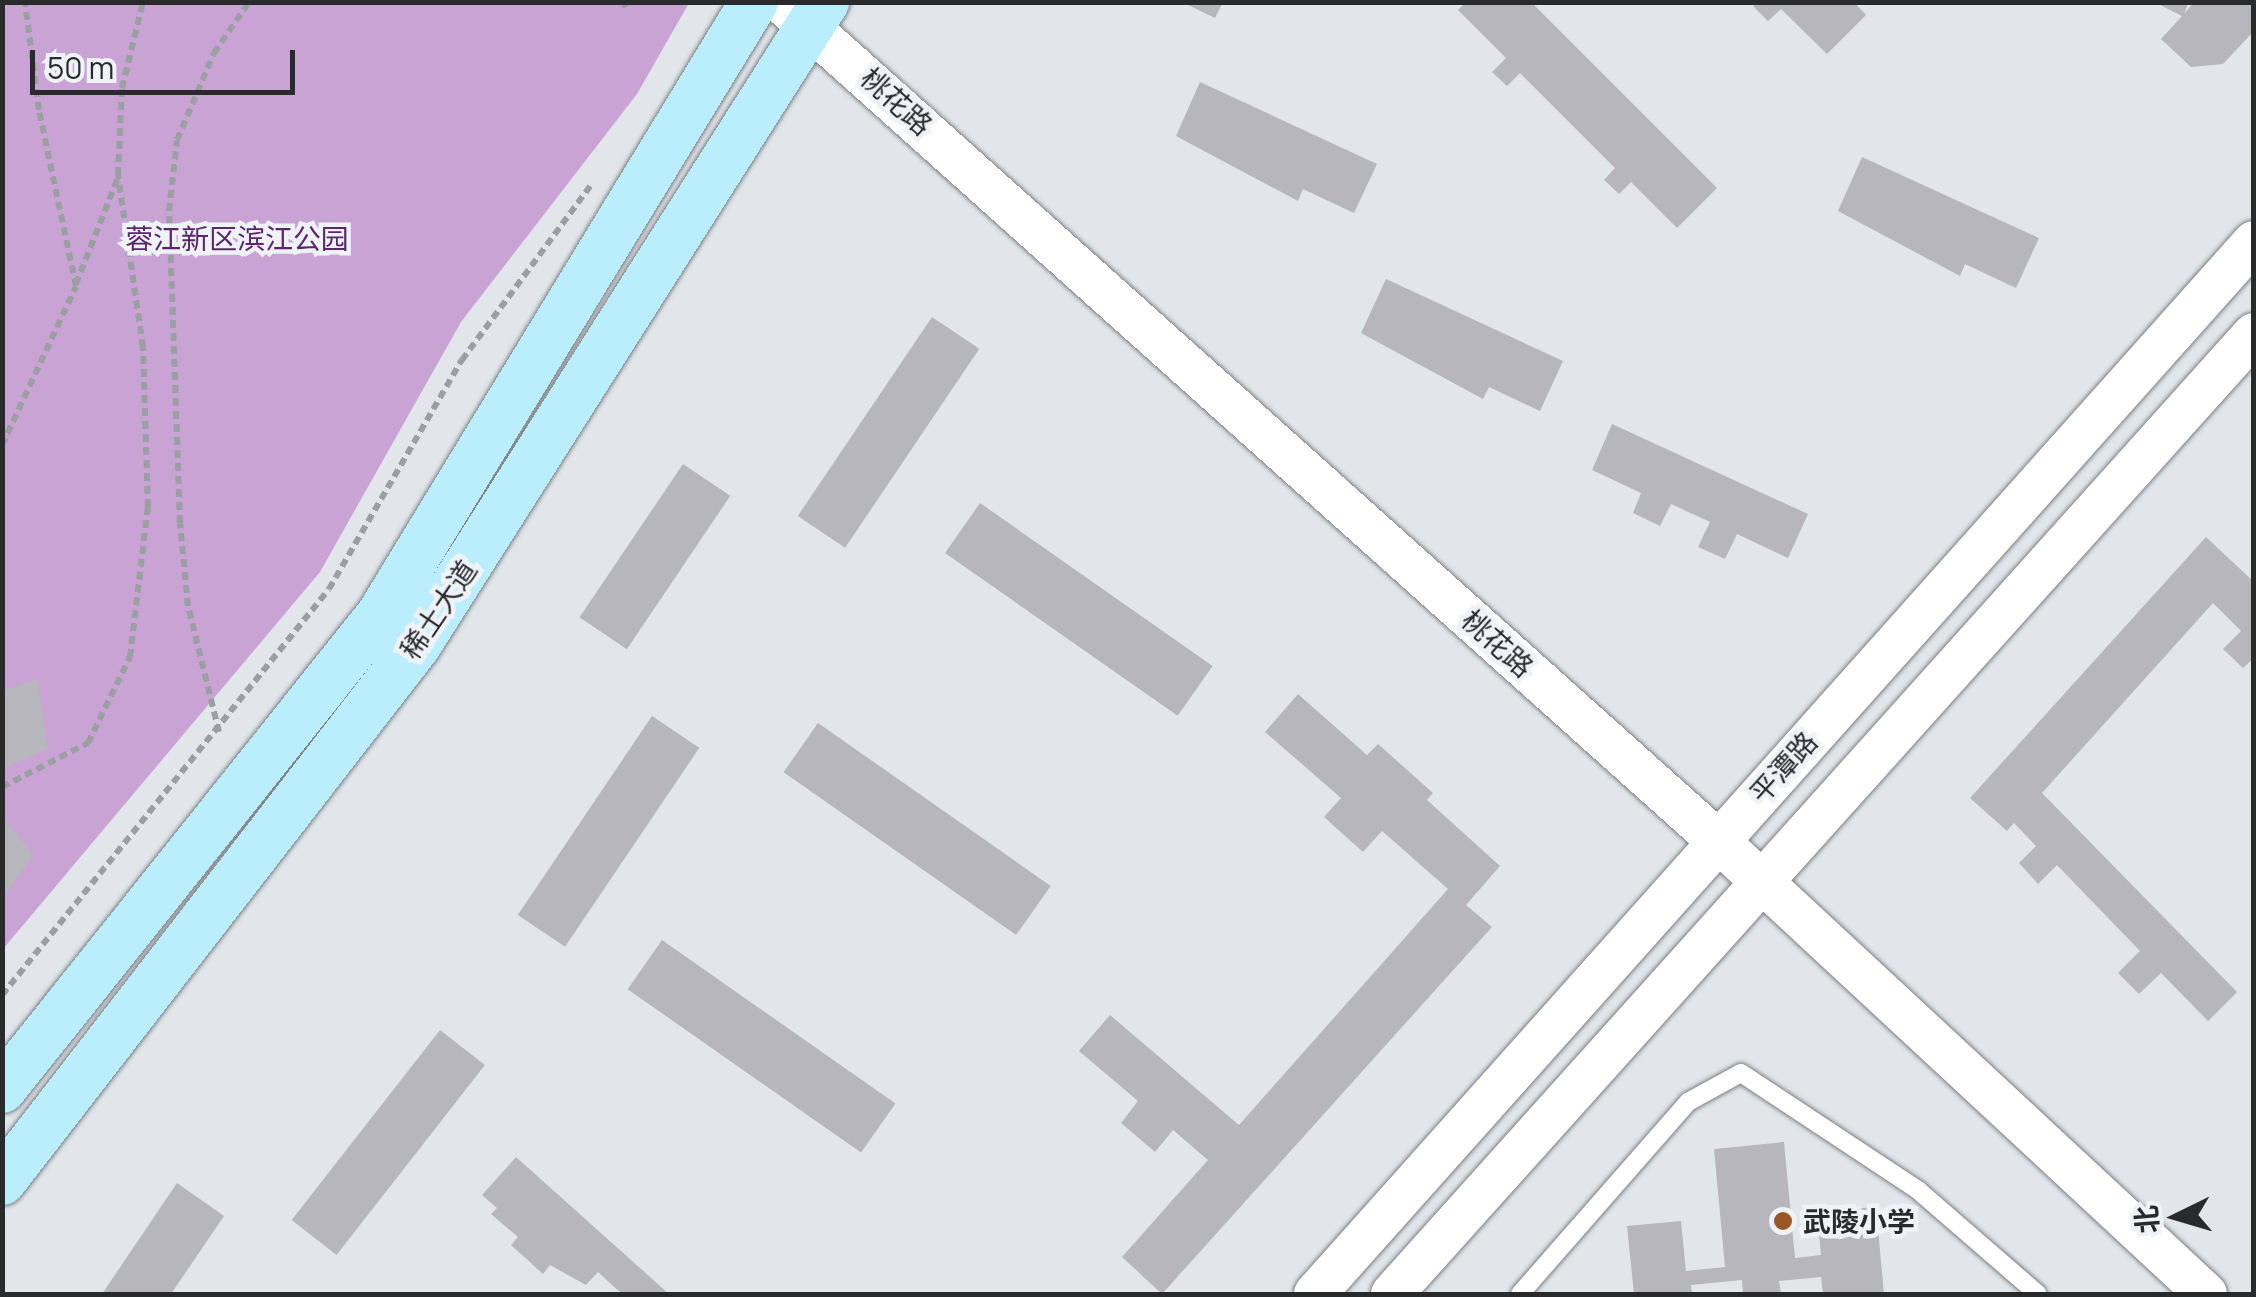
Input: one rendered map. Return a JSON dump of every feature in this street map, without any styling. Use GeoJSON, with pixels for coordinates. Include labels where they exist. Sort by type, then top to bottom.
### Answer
{"type":"FeatureCollection","features":[{"type":"Feature","properties":{"kind":"main road","name":"稀土大道"},"geometry":{"type":"LineString","coordinates":[[2,1089],[380,614],[754,2]]}},
{"type":"Feature","properties":{"kind":"main road","name":"稀土大道"},"geometry":{"type":"LineString","coordinates":[[2,1181],[418,645],[806,10]]}},
{"type":"Feature","properties":{"kind":"street","name":"桃花路"},"geometry":{"type":"LineString","coordinates":[[806,10],[1717,840],[2206,1294]]}},
{"type":"Feature","properties":{"kind":"street","name":"平潭路"},"geometry":{"type":"LineString","coordinates":[[1316,1294],[2254,242]]}},
{"type":"Feature","properties":{"kind":"street"},"geometry":{"type":"LineString","coordinates":[[1392,1294],[2254,334]]}},
{"type":"Feature","properties":{"kind":"lane"},"geometry":{"type":"LineString","coordinates":[[1520,1294],[1688,1102],[1741,1073],[1919,1191],[2038,1294]]}},
{"type":"Feature","properties":{"kind":"path"},"geometry":{"type":"LineString","coordinates":[[25,2],[39,110],[76,286]]}},
{"type":"Feature","properties":{"kind":"path"},"geometry":{"type":"LineString","coordinates":[[2,786],[88,742],[130,657],[148,508],[143,347],[118,176],[122,88],[144,2]]}},
{"type":"Feature","properties":{"kind":"path"},"geometry":{"type":"LineString","coordinates":[[220,733],[188,606],[180,524],[169,211],[177,140],[214,53],[249,2]]}},
{"type":"Feature","properties":{"kind":"path"},"geometry":{"type":"LineString","coordinates":[[2,995],[220,733],[329,590],[462,360],[603,168]]}},
{"type":"Feature","properties":{"kind":"path"},"geometry":{"type":"LineString","coordinates":[[2,445],[102,234],[118,176]]}},
{"type":"Feature","properties":{"kind":"green space","name":"蓉江新区滨江公园"},"geometry":{"type":"Polygon","coordinates":[[[3,3],[689,3],[637,94],[461,322],[320,572],[3,949],[3,3]]]}},
{"type":"Feature","properties":{"kind":"building"},"geometry":{"type":"Polygon","coordinates":[[[1182,2],[1223,2],[1215,18],[1182,2]]]}},
{"type":"Feature","properties":{"kind":"building"},"geometry":{"type":"Polygon","coordinates":[[[1466,2],[1531,2],[1717,188],[1677,228],[1631,182],[1619,194],[1604,180],[1615,168],[1520,73],[1507,86],[1492,72],[1506,58],[1458,10],[1466,2]]]}},
{"type":"Feature","properties":{"kind":"building"},"geometry":{"type":"Polygon","coordinates":[[[1757,2],[1854,2],[1866,15],[1827,54],[1781,9],[1768,21],[1753,6],[1757,2]]]}},
{"type":"Feature","properties":{"kind":"building"},"geometry":{"type":"Polygon","coordinates":[[[2154,2],[2189,2],[2184,14],[2194,2],[2254,2],[2254,31],[2223,64],[2191,67],[2161,39],[2182,16],[2154,2]]]}},
{"type":"Feature","properties":{"kind":"building"},"geometry":{"type":"Polygon","coordinates":[[[1200,82],[1377,164],[1354,213],[1303,189],[1298,201],[1176,136],[1200,82]]]}},
{"type":"Feature","properties":{"kind":"building"},"geometry":{"type":"Polygon","coordinates":[[[1862,157],[2039,238],[2016,288],[1965,264],[1960,276],[1838,211],[1862,157]]]}},
{"type":"Feature","properties":{"kind":"building"},"geometry":{"type":"Polygon","coordinates":[[[1386,279],[1563,361],[1540,411],[1489,387],[1483,399],[1361,333],[1386,279]]]}},
{"type":"Feature","properties":{"kind":"building"},"geometry":{"type":"Polygon","coordinates":[[[932,317],[979,349],[845,548],[798,516],[932,317]]]}},
{"type":"Feature","properties":{"kind":"building"},"geometry":{"type":"Polygon","coordinates":[[[1612,424],[1808,514],[1788,558],[1737,534],[1725,559],[1698,547],[1710,522],[1671,504],[1660,526],[1633,513],[1641,493],[1592,470],[1612,424]]]}},
{"type":"Feature","properties":{"kind":"building"},"geometry":{"type":"Polygon","coordinates":[[[683,464],[730,496],[627,649],[580,617],[683,464]]]}},
{"type":"Feature","properties":{"kind":"building"},"geometry":{"type":"Polygon","coordinates":[[[980,503],[1213,666],[1178,716],[945,553],[980,503]]]}},
{"type":"Feature","properties":{"kind":"building"},"geometry":{"type":"Polygon","coordinates":[[[2206,537],[2254,582],[2254,658],[2243,668],[2223,649],[2241,631],[2213,603],[2042,793],[2237,992],[2208,1021],[2161,973],[2139,994],[2118,973],[2140,951],[2057,865],[2038,884],[2019,863],[2036,846],[2014,823],[2007,831],[1970,798],[2206,537]]]}},
{"type":"Feature","properties":{"kind":"building"},"geometry":{"type":"Polygon","coordinates":[[[37,679],[48,748],[2,769],[2,691],[37,679]]]}},
{"type":"Feature","properties":{"kind":"building"},"geometry":{"type":"Polygon","coordinates":[[[1298,694],[1367,755],[1378,744],[1433,793],[1427,800],[1500,866],[1466,905],[1492,927],[1162,1294],[1122,1257],[1208,1160],[1173,1130],[1155,1152],[1121,1123],[1138,1101],[1079,1051],[1110,1015],[1239,1125],[1448,889],[1382,831],[1363,852],[1324,817],[1341,798],[1265,732],[1298,694]]]}},
{"type":"Feature","properties":{"kind":"building"},"geometry":{"type":"Polygon","coordinates":[[[652,716],[699,748],[565,947],[518,915],[652,716]]]}},
{"type":"Feature","properties":{"kind":"building"},"geometry":{"type":"Polygon","coordinates":[[[818,723],[1051,886],[1016,935],[784,772],[818,723]]]}},
{"type":"Feature","properties":{"kind":"building"},"geometry":{"type":"Polygon","coordinates":[[[2,817],[34,855],[2,899],[2,817]]]}},
{"type":"Feature","properties":{"kind":"building"},"geometry":{"type":"Polygon","coordinates":[[[662,940],[895,1103],[861,1153],[628,989],[662,940]]]}},
{"type":"Feature","properties":{"kind":"building"},"geometry":{"type":"Polygon","coordinates":[[[440,1030],[485,1065],[337,1255],[292,1220],[440,1030]]]}},
{"type":"Feature","properties":{"kind":"building"},"geometry":{"type":"Polygon","coordinates":[[[1784,1142],[1795,1258],[1821,1255],[1817,1212],[1876,1207],[1884,1294],[1823,1294],[1821,1277],[1779,1281],[1781,1294],[1743,1294],[1742,1280],[1691,1285],[1692,1294],[1634,1294],[1627,1226],[1681,1221],[1686,1271],[1725,1267],[1714,1149],[1784,1142]]]}},
{"type":"Feature","properties":{"kind":"building"},"geometry":{"type":"Polygon","coordinates":[[[516,1157],[669,1294],[622,1294],[598,1272],[586,1285],[550,1265],[543,1274],[511,1245],[518,1237],[491,1214],[497,1208],[482,1195],[516,1157]]]}},
{"type":"Feature","properties":{"kind":"building"},"geometry":{"type":"Polygon","coordinates":[[[177,1183],[224,1216],[171,1294],[102,1294],[177,1183]]]}},
{"type":"Feature","properties":{"kind":"place","name":"武陵小学"},"geometry":{"type":"Point","coordinates":[1783,1221]}}]}
